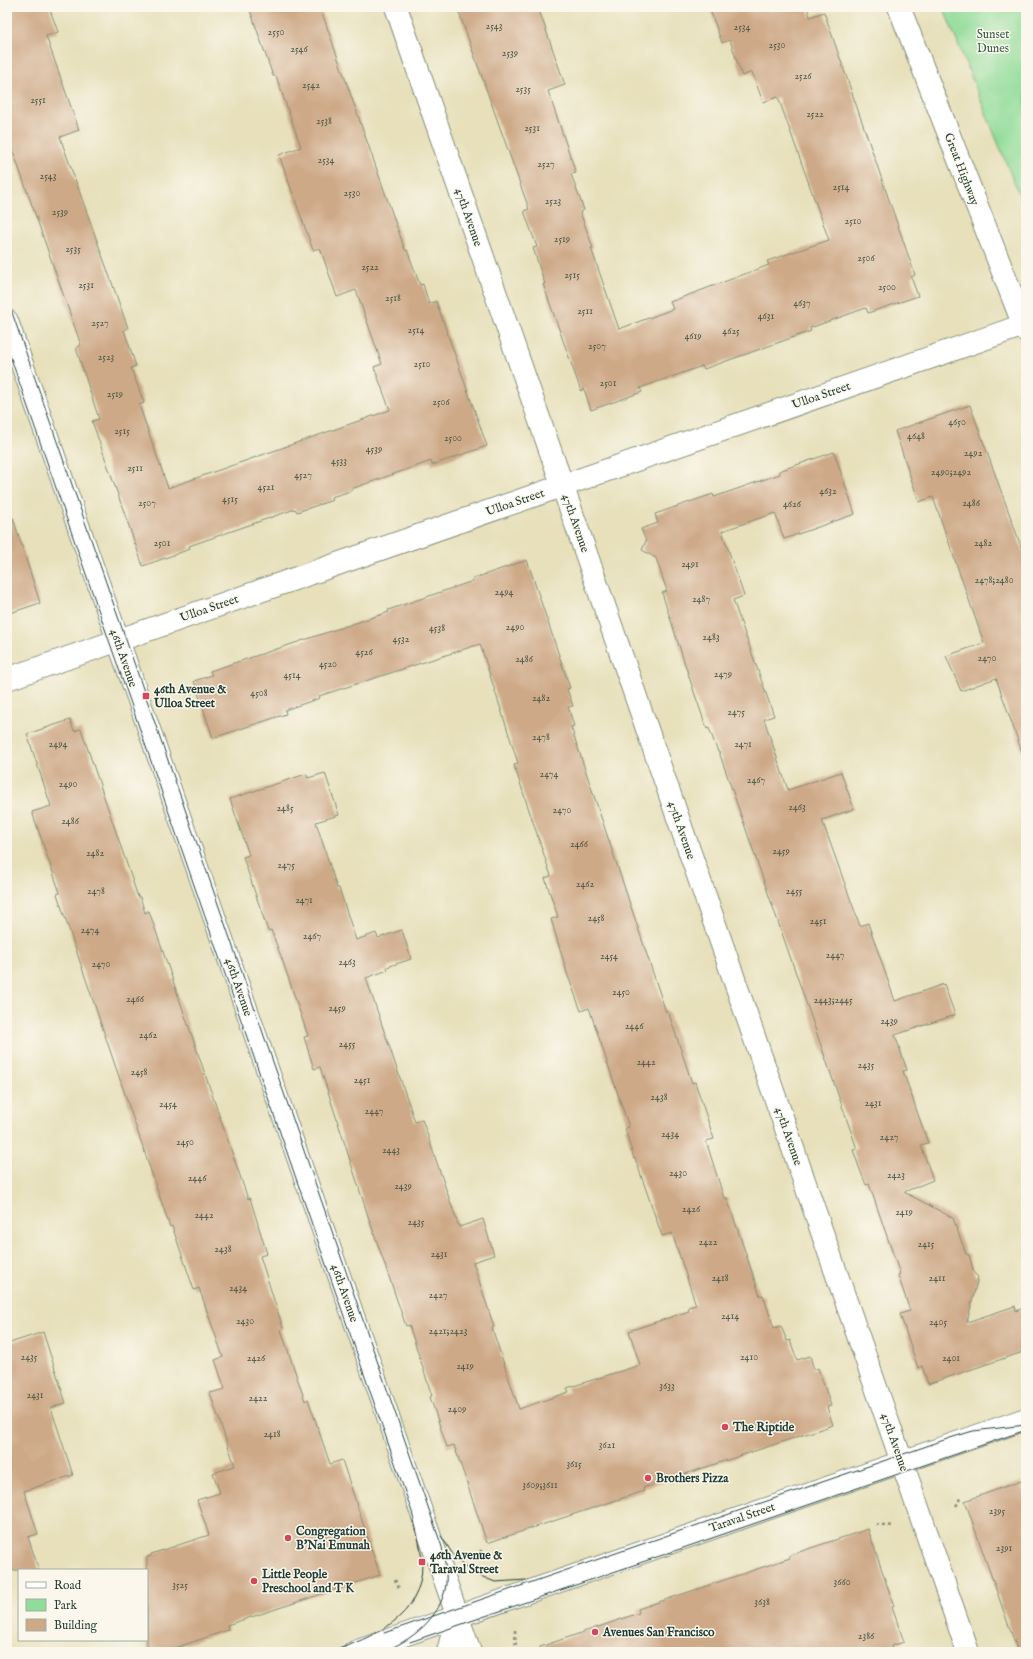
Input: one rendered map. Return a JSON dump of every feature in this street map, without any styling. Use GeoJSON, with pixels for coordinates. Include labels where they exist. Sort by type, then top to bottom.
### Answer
{"type":"FeatureCollection","features":[{"type":"Feature","properties":{"kind":"street","name":"47th Avenue"},"geometry":{"type":"LineString","coordinates":[[396,7],[968,1652]]}},
{"type":"Feature","properties":{"kind":"street","name":"Great Highway"},"geometry":{"type":"LineString","coordinates":[[899,7],[1025,328]]}},
{"type":"Feature","properties":{"kind":"street","name":"46th Avenue"},"geometry":{"type":"LineString","coordinates":[[7,321],[470,1652]]}},
{"type":"Feature","properties":{"kind":"street","name":"Ulloa Street"},"geometry":{"type":"LineString","coordinates":[[7,679],[563,485],[1025,328]]}},
{"type":"Feature","properties":{"kind":"street","name":"Taraval Street"},"geometry":{"type":"LineString","coordinates":[[355,1652],[1026,1419]]}},
{"type":"Feature","properties":{"kind":"street"},"geometry":{"type":"LineString","coordinates":[[448,1652],[457,1616]]}},
{"type":"Feature","properties":{"kind":"path"},"geometry":{"type":"LineString","coordinates":[[956,1506],[962,1496]]}},
{"type":"Feature","properties":{"kind":"path"},"geometry":{"type":"LineString","coordinates":[[876,1524],[892,1526]]}},
{"type":"Feature","properties":{"kind":"path"},"geometry":{"type":"LineString","coordinates":[[480,1550],[486,1558]]}},
{"type":"Feature","properties":{"kind":"path"},"geometry":{"type":"LineString","coordinates":[[395,1580],[399,1588]]}},
{"type":"Feature","properties":{"kind":"path"},"geometry":{"type":"LineString","coordinates":[[515,1630],[516,1652]]}},
{"type":"Feature","properties":{"kind":"green space","name":"Sunset Dunes"},"geometry":{"type":"Polygon","coordinates":[[[943,7],[1026,7],[1026,212],[943,7]]]}},
{"type":"Feature","properties":{"kind":"building"},"geometry":{"type":"Polygon","coordinates":[[[7,7],[49,7],[58,32],[46,36],[79,130],[60,137],[128,328],[124,330],[136,366],[131,368],[144,403],[139,405],[168,488],[390,410],[374,367],[382,364],[356,290],[337,297],[320,248],[313,250],[279,155],[301,147],[276,76],[273,76],[249,7],[320,7],[405,250],[407,250],[420,285],[423,284],[429,304],[436,301],[487,446],[432,465],[431,461],[331,497],[333,500],[297,512],[295,509],[189,546],[190,549],[143,566],[92,421],[99,419],[76,348],[81,345],[7,134],[7,7]]]}},
{"type":"Feature","properties":{"kind":"building"},"geometry":{"type":"Polygon","coordinates":[[[457,7],[538,7],[565,85],[548,91],[576,173],[571,174],[584,210],[580,212],[619,329],[673,309],[670,302],[769,265],[767,261],[829,240],[778,97],[763,102],[752,72],[742,76],[730,40],[722,43],[709,7],[807,7],[810,17],[824,12],[915,275],[911,277],[918,296],[868,313],[866,308],[810,328],[811,331],[704,369],[702,366],[640,388],[642,392],[591,410],[584,389],[581,391],[543,284],[545,284],[533,248],[537,247],[524,211],[529,209],[457,7]]]}},
{"type":"Feature","properties":{"kind":"building"},"geometry":{"type":"Polygon","coordinates":[[[970,405],[1026,560],[1026,751],[1022,752],[996,678],[961,691],[946,656],[984,643],[933,497],[919,502],[895,431],[970,405]]]}},
{"type":"Feature","properties":{"kind":"building"},"geometry":{"type":"Polygon","coordinates":[[[834,452],[855,514],[784,539],[775,513],[722,531],[744,596],[733,600],[774,716],[764,719],[788,790],[841,772],[854,809],[822,820],[860,926],[868,923],[895,1001],[944,984],[955,1015],[895,1035],[907,1070],[903,1071],[928,1143],[921,1145],[933,1180],[904,1192],[953,1218],[966,1254],[969,1255],[974,1273],[978,1277],[967,1322],[1015,1306],[1016,1311],[1026,1307],[1026,1351],[928,1384],[922,1366],[918,1368],[900,1314],[910,1311],[898,1275],[900,1274],[869,1184],[866,1185],[853,1150],[857,1149],[719,752],[709,728],[707,729],[694,692],[662,593],[667,591],[656,558],[642,550],[646,541],[641,529],[658,523],[655,514],[713,494],[714,497],[780,474],[779,471],[834,452]]]}},
{"type":"Feature","properties":{"kind":"building"},"geometry":{"type":"Polygon","coordinates":[[[13,518],[40,603],[7,614],[7,519],[13,518]]]}},
{"type":"Feature","properties":{"kind":"building"},"geometry":{"type":"Polygon","coordinates":[[[527,560],[570,688],[567,689],[573,706],[568,707],[574,726],[571,727],[666,1012],[668,1011],[692,1083],[695,1082],[714,1139],[706,1141],[724,1198],[727,1198],[760,1296],[763,1295],[774,1328],[781,1326],[787,1341],[790,1340],[797,1360],[810,1356],[814,1370],[818,1368],[831,1406],[827,1407],[833,1425],[643,1488],[644,1491],[487,1543],[454,1445],[447,1447],[430,1397],[432,1396],[409,1325],[406,1326],[368,1216],[320,1067],[314,1069],[304,1037],[308,1036],[282,959],[271,930],[268,931],[243,857],[249,855],[230,799],[306,774],[308,778],[325,773],[339,815],[316,822],[337,888],[339,888],[356,940],[376,933],[378,938],[402,930],[411,959],[387,967],[388,970],[366,978],[415,1122],[422,1119],[459,1227],[483,1219],[494,1255],[473,1262],[494,1327],[492,1328],[519,1409],[569,1392],[567,1388],[640,1365],[629,1331],[689,1311],[688,1307],[696,1305],[672,1233],[662,1236],[635,1158],[634,1159],[625,1128],[629,1127],[589,1008],[581,1011],[568,976],[551,919],[558,917],[545,878],[551,876],[514,765],[518,763],[480,644],[319,696],[320,698],[285,710],[286,714],[213,738],[194,681],[212,675],[210,671],[389,612],[388,610],[473,581],[472,579],[527,560]]]}},
{"type":"Feature","properties":{"kind":"building"},"geometry":{"type":"Polygon","coordinates":[[[70,720],[74,731],[81,729],[138,897],[140,897],[145,913],[149,911],[248,1199],[250,1198],[267,1254],[260,1256],[283,1328],[281,1330],[305,1401],[308,1399],[330,1464],[342,1460],[380,1575],[227,1625],[228,1630],[163,1652],[147,1652],[147,1557],[151,1556],[151,1554],[209,1535],[197,1500],[220,1493],[213,1473],[235,1466],[210,1393],[225,1389],[215,1360],[223,1357],[199,1288],[194,1290],[172,1226],[170,1227],[57,894],[60,893],[32,812],[51,806],[27,734],[70,720]]]}},
{"type":"Feature","properties":{"kind":"building"},"geometry":{"type":"Polygon","coordinates":[[[43,1332],[66,1403],[51,1408],[73,1475],[24,1491],[38,1534],[28,1537],[39,1569],[7,1570],[7,1344],[43,1332]]]}},
{"type":"Feature","properties":{"kind":"building"},"geometry":{"type":"Polygon","coordinates":[[[1021,1481],[1026,1496],[1026,1652],[1018,1652],[965,1501],[1021,1481]]]}},
{"type":"Feature","properties":{"kind":"building"},"geometry":{"type":"Polygon","coordinates":[[[868,1529],[894,1606],[892,1607],[904,1642],[891,1646],[893,1652],[540,1652],[540,1647],[639,1613],[638,1609],[790,1558],[790,1555],[868,1529]]]}},
{"type":"Feature","properties":{"kind":"tram line"},"geometry":{"type":"LineString","coordinates":[[7,298],[442,1547],[446,1570],[446,1584],[438,1607],[432,1617],[414,1635],[392,1648],[381,1652]]}},
{"type":"Feature","properties":{"kind":"tram line"},"geometry":{"type":"LineString","coordinates":[[7,347],[412,1512],[422,1563],[420,1582],[414,1598],[405,1611],[378,1632],[363,1640],[330,1652]]}},
{"type":"Feature","properties":{"kind":"tram line"},"geometry":{"type":"LineString","coordinates":[[384,1633],[950,1438],[973,1431],[1026,1425]]}},
{"type":"Feature","properties":{"kind":"tram line"},"geometry":{"type":"LineString","coordinates":[[410,1642],[1026,1430]]}},
{"type":"Feature","properties":{"kind":"tram line"},"geometry":{"type":"LineString","coordinates":[[441,1536],[456,1559],[471,1572],[495,1582],[526,1580]]}},
{"type":"Feature","properties":{"kind":"place","name":"46th Avenue & Ulloa Street"},"geometry":{"type":"Point","coordinates":[146,696]}},
{"type":"Feature","properties":{"kind":"place","name":"The Riptide"},"geometry":{"type":"Point","coordinates":[725,1427]}},
{"type":"Feature","properties":{"kind":"place","name":"Brothers Pizza"},"geometry":{"type":"Point","coordinates":[648,1478]}},
{"type":"Feature","properties":{"kind":"place","name":"Congregation B'Nai Emunah"},"geometry":{"type":"Point","coordinates":[288,1538]}},
{"type":"Feature","properties":{"kind":"place","name":"46th Avenue & Taraval Street"},"geometry":{"type":"Point","coordinates":[422,1562]}},
{"type":"Feature","properties":{"kind":"place","name":"Little People Preschool and T K"},"geometry":{"type":"Point","coordinates":[254,1581]}},
{"type":"Feature","properties":{"kind":"place","name":"Avenues San Francisco"},"geometry":{"type":"Point","coordinates":[595,1632]}}]}
